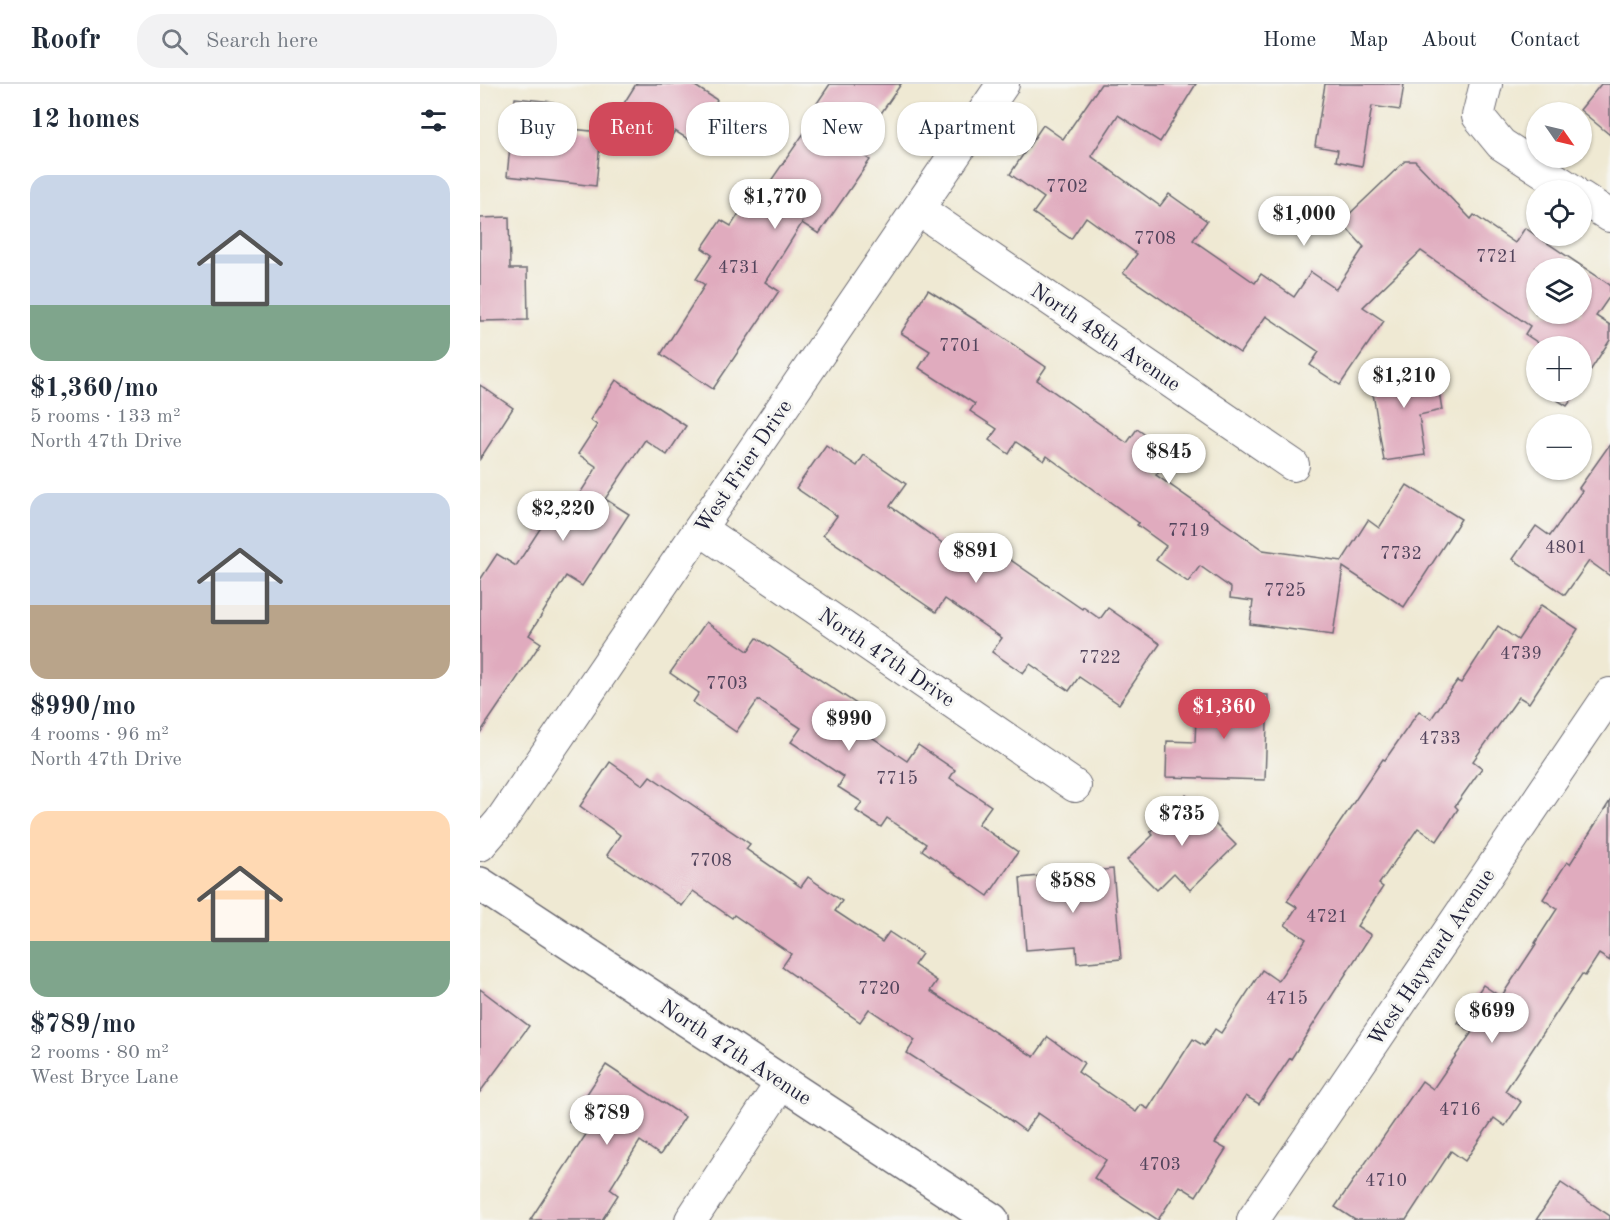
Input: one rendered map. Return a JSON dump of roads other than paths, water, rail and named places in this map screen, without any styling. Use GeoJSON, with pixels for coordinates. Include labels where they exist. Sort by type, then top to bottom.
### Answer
{"type":"FeatureCollection","features":[{"type":"Feature","properties":{"kind":"street","name":"West Frier Drive"},"geometry":{"type":"LineString","coordinates":[[480,845],[500,822],[1003,84]]}},
{"type":"Feature","properties":{"kind":"street"},"geometry":{"type":"LineString","coordinates":[[1486,84],[1478,116],[1501,144],[1557,180]]}},
{"type":"Feature","properties":{"kind":"street"},"geometry":{"type":"LineString","coordinates":[[1592,204],[1610,216]]}},
{"type":"Feature","properties":{"kind":"street","name":"North 48th Avenue"},"geometry":{"type":"LineString","coordinates":[[918,209],[1293,465]]}},
{"type":"Feature","properties":{"kind":"street","name":"North 47th Drive"},"geometry":{"type":"LineString","coordinates":[[700,529],[1075,786]]}},
{"type":"Feature","properties":{"kind":"street","name":"West Hayward Avenue"},"geometry":{"type":"LineString","coordinates":[[1253,1220],[1610,694]]}},
{"type":"Feature","properties":{"kind":"street","name":"North 47th Avenue"},"geometry":{"type":"LineString","coordinates":[[480,884],[992,1220]]}},
{"type":"Feature","properties":{"kind":"street"},"geometry":{"type":"LineString","coordinates":[[691,1220],[782,1082]]}}]}
